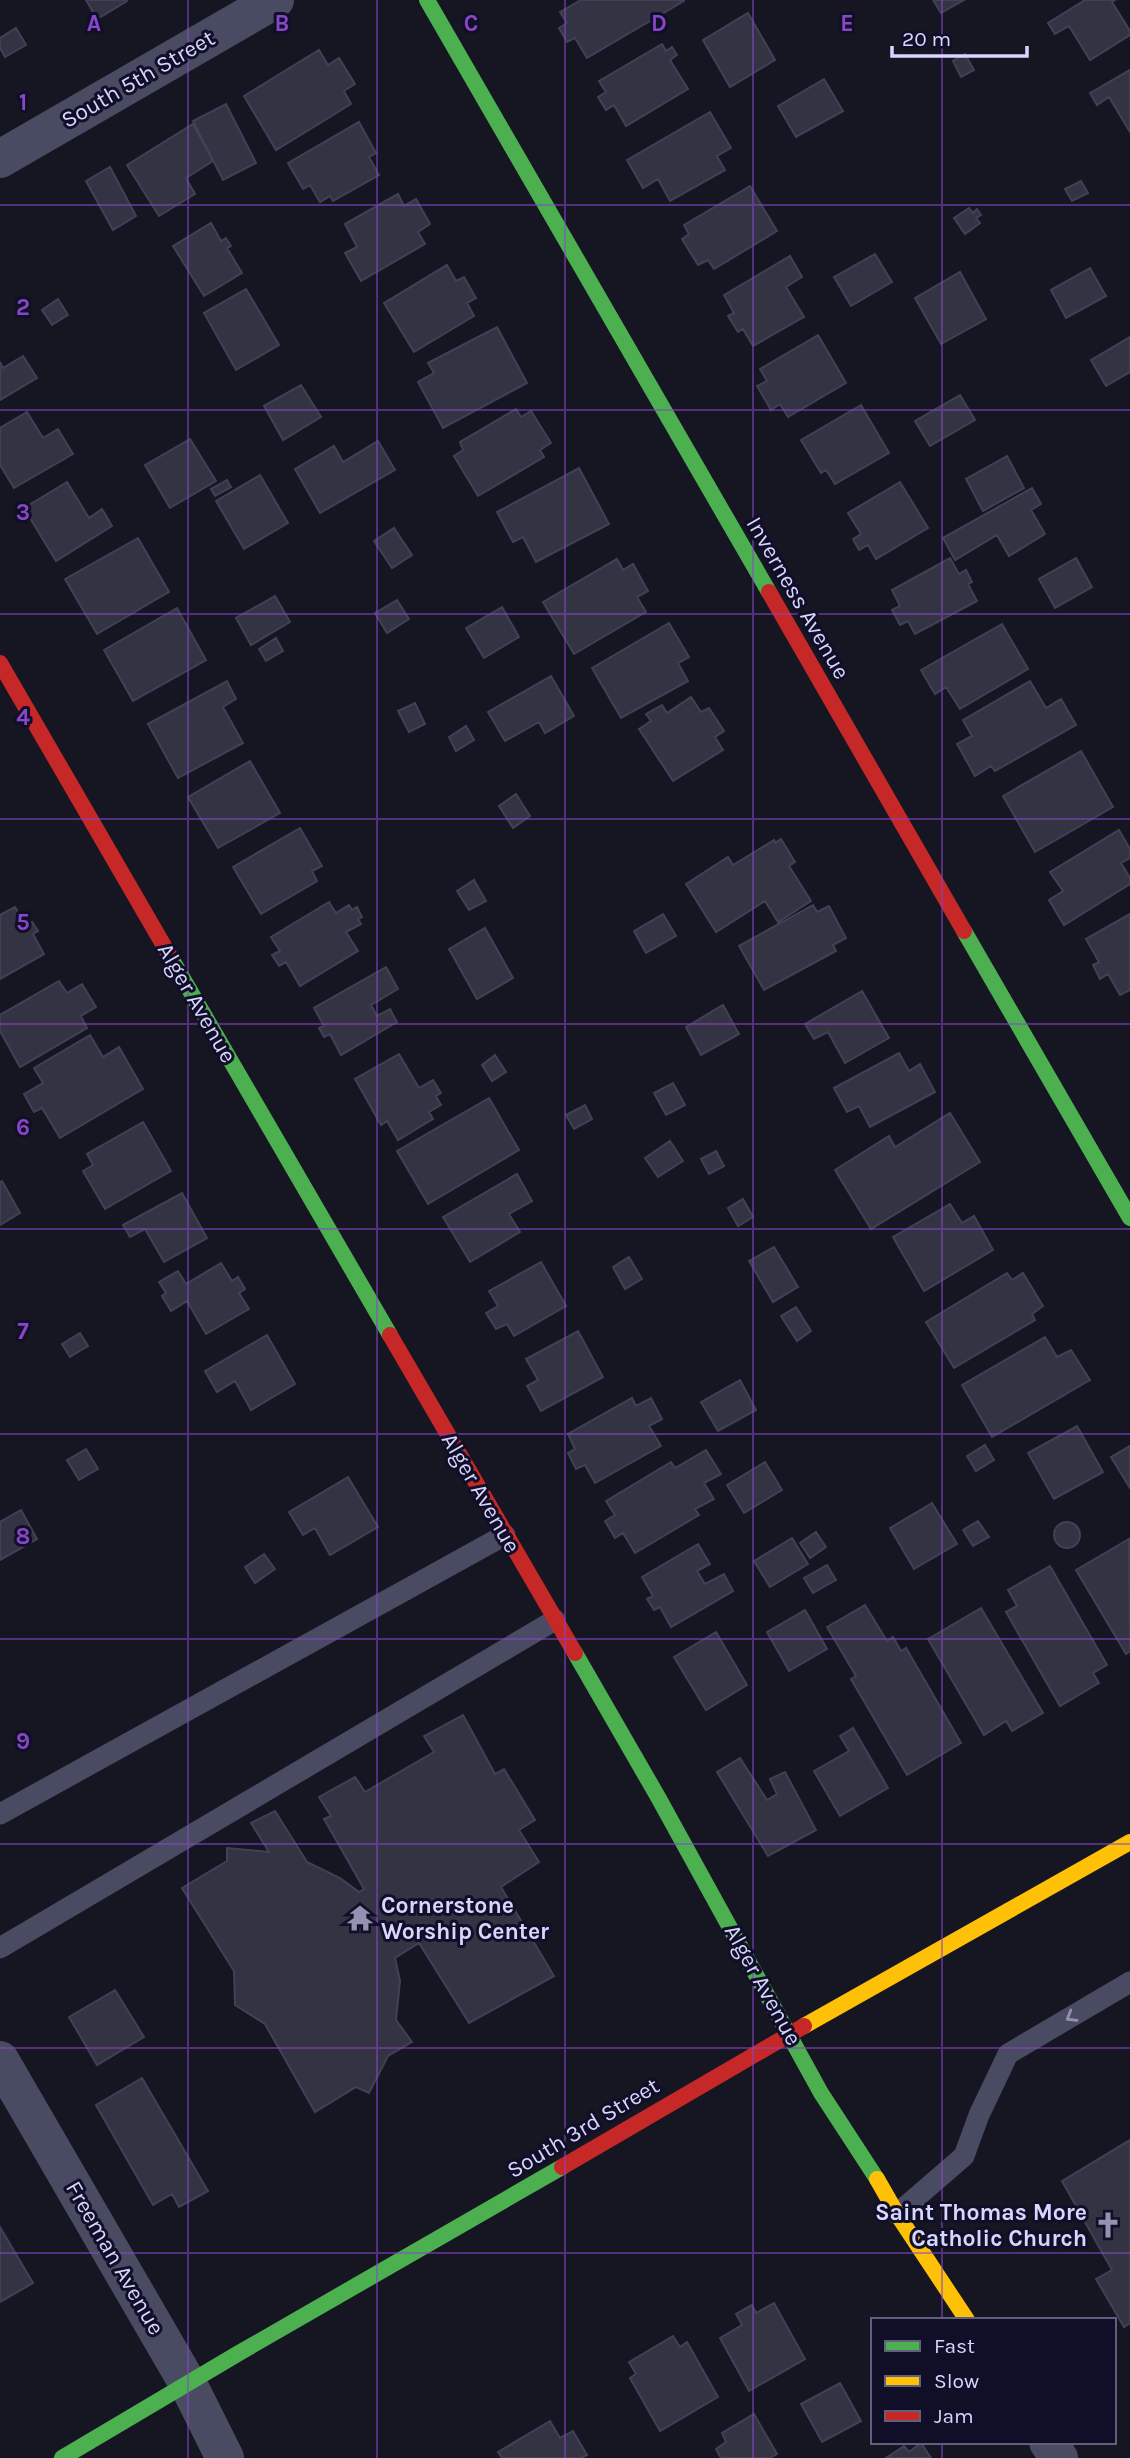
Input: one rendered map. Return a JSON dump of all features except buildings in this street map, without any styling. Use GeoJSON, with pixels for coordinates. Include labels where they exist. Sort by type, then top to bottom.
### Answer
{"type":"FeatureCollection","features":[{"type":"Feature","properties":{"kind":"street","name":"South 5th Street"},"geometry":{"type":"LineString","coordinates":[[0,159],[275,0]]}},
{"type":"Feature","properties":{"kind":"street","name":"Inverness Avenue"},"geometry":{"type":"LineString","coordinates":[[427,0],[1130,1218]]}},
{"type":"Feature","properties":{"kind":"street","name":"Alger Avenue"},"geometry":{"type":"LineString","coordinates":[[0,663],[658,1797],[821,2093],[966,2318]]}},
{"type":"Feature","properties":{"kind":"street","name":"South 3rd Street"},"geometry":{"type":"LineString","coordinates":[[62,2458],[716,2076],[1130,1842]]}},
{"type":"Feature","properties":{"kind":"street","name":"Freeman Avenue"},"geometry":{"type":"LineString","coordinates":[[0,2060],[187,2384],[225,2458]]}},
{"type":"Feature","properties":{"kind":"lane"},"geometry":{"type":"LineString","coordinates":[[0,1814],[505,1535]]}},
{"type":"Feature","properties":{"kind":"lane"},"geometry":{"type":"LineString","coordinates":[[0,1948],[555,1620]]}},
{"type":"Feature","properties":{"kind":"lane"},"geometry":{"type":"LineString","coordinates":[[897,2214],[964,2156],[979,2115],[1009,2054],[1130,1982]]}},
{"type":"Feature","properties":{"kind":"traffic: fast"},"geometry":{"type":"LineString","coordinates":[[427,0],[769,592]]}},
{"type":"Feature","properties":{"kind":"traffic: fast"},"geometry":{"type":"LineString","coordinates":[[964,931],[1130,1218]]}},
{"type":"Feature","properties":{"kind":"traffic: fast"},"geometry":{"type":"LineString","coordinates":[[171,958],[390,1335]]}},
{"type":"Feature","properties":{"kind":"traffic: fast"},"geometry":{"type":"LineString","coordinates":[[575,1653],[658,1797],[821,2093],[877,2179]]}},
{"type":"Feature","properties":{"kind":"traffic: fast"},"geometry":{"type":"LineString","coordinates":[[62,2458],[562,2167]]}},
{"type":"Feature","properties":{"kind":"traffic: slow"},"geometry":{"type":"LineString","coordinates":[[804,2026],[1130,1842]]}},
{"type":"Feature","properties":{"kind":"traffic: slow"},"geometry":{"type":"LineString","coordinates":[[877,2179],[966,2318]]}},
{"type":"Feature","properties":{"kind":"traffic: jam"},"geometry":{"type":"LineString","coordinates":[[769,592],[964,931]]}},
{"type":"Feature","properties":{"kind":"traffic: jam"},"geometry":{"type":"LineString","coordinates":[[0,663],[171,958]]}},
{"type":"Feature","properties":{"kind":"traffic: jam"},"geometry":{"type":"LineString","coordinates":[[390,1335],[575,1653]]}},
{"type":"Feature","properties":{"kind":"traffic: jam"},"geometry":{"type":"LineString","coordinates":[[562,2167],[804,2026]]}},
{"type":"Feature","properties":{"kind":"place","name":"Cornerstone Worship Center"},"geometry":{"type":"Point","coordinates":[360,1918]}},
{"type":"Feature","properties":{"kind":"place","name":"Saint Thomas More Catholic Church"},"geometry":{"type":"Point","coordinates":[1108,2225]}}]}
